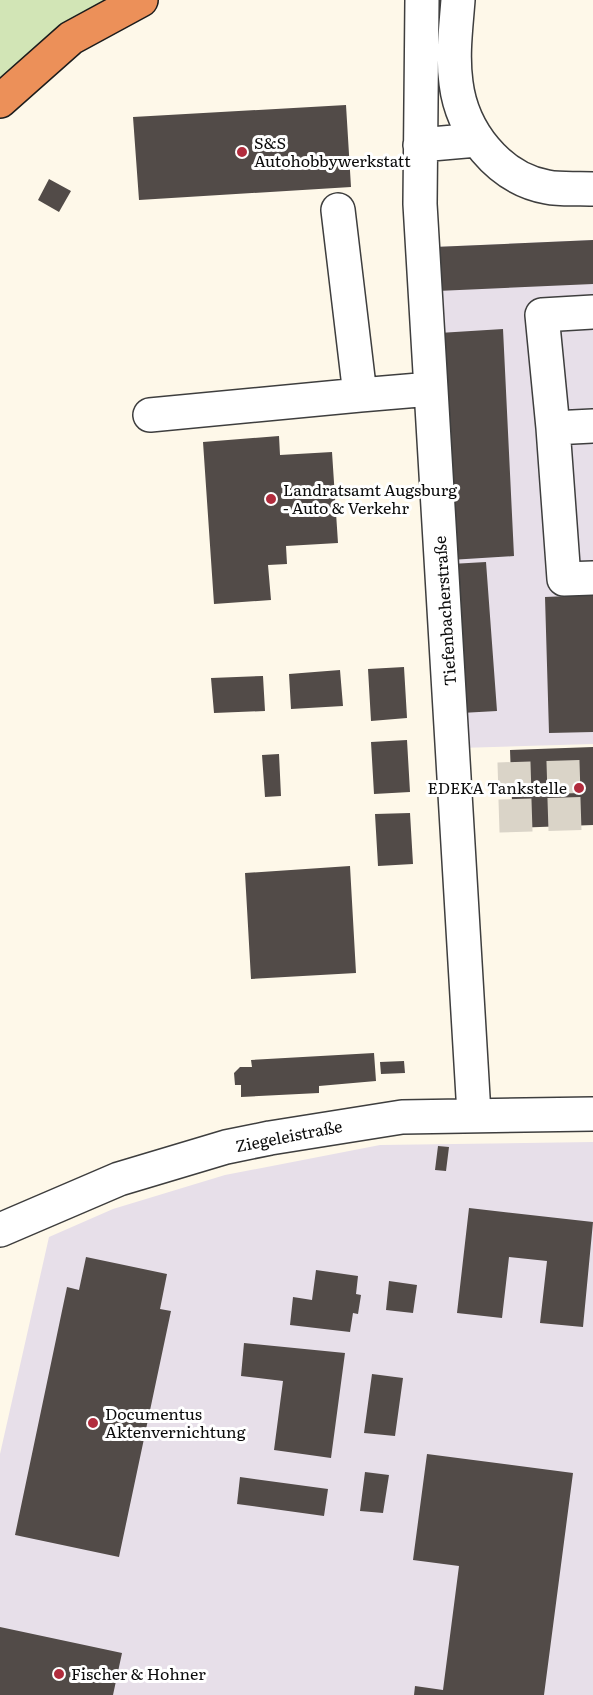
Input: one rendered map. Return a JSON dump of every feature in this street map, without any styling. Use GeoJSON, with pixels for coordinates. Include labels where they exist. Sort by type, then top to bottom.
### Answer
{"type":"FeatureCollection","features":[{"type":"Feature","properties":{"kind":"highway"},"geometry":{"type":"LineString","coordinates":[[0,100],[71,38],[141,0]]}},
{"type":"Feature","properties":{"kind":"street","name":"Tiefenbacherstraße"},"geometry":{"type":"LineString","coordinates":[[422,0],[420,204],[474,1114]]}},
{"type":"Feature","properties":{"kind":"street"},"geometry":{"type":"LineString","coordinates":[[458,0],[454,52],[456,84],[464,112],[477,140],[496,161],[520,179],[547,187],[593,189]]}},
{"type":"Feature","properties":{"kind":"street"},"geometry":{"type":"LineString","coordinates":[[420,145],[477,140]]}},
{"type":"Feature","properties":{"kind":"street"},"geometry":{"type":"LineString","coordinates":[[338,210],[360,395]]}},
{"type":"Feature","properties":{"kind":"street"},"geometry":{"type":"LineString","coordinates":[[593,312],[542,315],[564,579],[593,578]]}},
{"type":"Feature","properties":{"kind":"street"},"geometry":{"type":"LineString","coordinates":[[150,415],[431,389]]}},
{"type":"Feature","properties":{"kind":"street"},"geometry":{"type":"LineString","coordinates":[[553,428],[593,426]]}},
{"type":"Feature","properties":{"kind":"street","name":"Ziegeleistraße"},"geometry":{"type":"LineString","coordinates":[[0,1230],[120,1179],[226,1147],[390,1118],[474,1114],[593,1114]]}},
{"type":"Feature","properties":{"kind":"shaded area"},"geometry":{"type":"Polygon","coordinates":[[[593,240],[593,744],[460,748],[434,247],[593,240]]]}},
{"type":"Feature","properties":{"kind":"shaded area"},"geometry":{"type":"Polygon","coordinates":[[[593,1142],[593,1695],[0,1695],[0,1454],[49,1237],[113,1209],[225,1175],[380,1145],[593,1142]]]}},
{"type":"Feature","properties":{"kind":"green space"},"geometry":{"type":"Polygon","coordinates":[[[0,0],[110,0],[0,80],[0,0]]]}},
{"type":"Feature","properties":{"kind":"building","name":"S&S Autohobbywerkstatt"},"geometry":{"type":"Polygon","coordinates":[[[346,105],[351,187],[139,200],[133,117],[346,105]]]}},
{"type":"Feature","properties":{"kind":"building"},"geometry":{"type":"Polygon","coordinates":[[[49,179],[71,191],[59,212],[38,200],[49,179]]]}},
{"type":"Feature","properties":{"kind":"building"},"geometry":{"type":"Polygon","coordinates":[[[593,240],[593,284],[437,291],[434,247],[593,240]]]}},
{"type":"Feature","properties":{"kind":"building"},"geometry":{"type":"Polygon","coordinates":[[[503,329],[514,556],[450,560],[439,333],[503,329]]]}},
{"type":"Feature","properties":{"kind":"building","name":"Landratsamt Augsburg - Auto & Verkehr"},"geometry":{"type":"Polygon","coordinates":[[[279,436],[280,455],[332,452],[338,543],[286,546],[287,564],[268,565],[271,600],[214,604],[203,442],[279,436]]]}},
{"type":"Feature","properties":{"kind":"building"},"geometry":{"type":"Polygon","coordinates":[[[486,562],[497,711],[461,713],[451,564],[486,562]]]}},
{"type":"Feature","properties":{"kind":"building"},"geometry":{"type":"Polygon","coordinates":[[[593,595],[593,732],[549,733],[545,597],[593,595]]]}},
{"type":"Feature","properties":{"kind":"building"},"geometry":{"type":"Polygon","coordinates":[[[404,667],[407,718],[371,721],[368,669],[404,667]]]}},
{"type":"Feature","properties":{"kind":"building"},"geometry":{"type":"Polygon","coordinates":[[[340,670],[343,706],[291,709],[289,674],[340,670]]]}},
{"type":"Feature","properties":{"kind":"building"},"geometry":{"type":"Polygon","coordinates":[[[263,676],[265,711],[214,713],[211,678],[263,676]]]}},
{"type":"Feature","properties":{"kind":"building"},"geometry":{"type":"Polygon","coordinates":[[[407,740],[410,792],[374,794],[371,742],[407,740]]]}},
{"type":"Feature","properties":{"kind":"building"},"geometry":{"type":"Polygon","coordinates":[[[593,747],[593,825],[513,828],[510,750],[593,747]]]}},
{"type":"Feature","properties":{"kind":"building"},"geometry":{"type":"Polygon","coordinates":[[[279,754],[281,796],[265,797],[262,755],[279,754]]]}},
{"type":"Feature","properties":{"kind":"building"},"geometry":{"type":"Polygon","coordinates":[[[410,813],[413,864],[378,866],[375,814],[410,813]]]}},
{"type":"Feature","properties":{"kind":"building"},"geometry":{"type":"Polygon","coordinates":[[[350,866],[356,973],[251,979],[245,873],[350,866]]]}},
{"type":"Feature","properties":{"kind":"building"},"geometry":{"type":"Polygon","coordinates":[[[374,1053],[376,1081],[319,1086],[319,1093],[241,1097],[241,1085],[235,1085],[234,1073],[240,1067],[252,1067],[251,1060],[374,1053]]]}},
{"type":"Feature","properties":{"kind":"building"},"geometry":{"type":"Polygon","coordinates":[[[404,1061],[405,1073],[381,1074],[380,1062],[404,1061]]]}},
{"type":"Feature","properties":{"kind":"building"},"geometry":{"type":"Polygon","coordinates":[[[438,1146],[449,1147],[446,1171],[435,1170],[438,1146]]]}},
{"type":"Feature","properties":{"kind":"building"},"geometry":{"type":"Polygon","coordinates":[[[469,1208],[593,1222],[583,1327],[540,1323],[547,1261],[509,1257],[502,1318],[457,1313],[469,1208]]]}},
{"type":"Feature","properties":{"kind":"building","name":"Documentus Aktenvernichtung"},"geometry":{"type":"Polygon","coordinates":[[[86,1257],[167,1274],[160,1309],[171,1311],[119,1557],[15,1535],[67,1287],[79,1290],[86,1257]]]}},
{"type":"Feature","properties":{"kind":"building"},"geometry":{"type":"Polygon","coordinates":[[[316,1270],[358,1276],[356,1294],[361,1295],[358,1314],[353,1313],[350,1332],[290,1325],[293,1297],[312,1300],[316,1270]]]}},
{"type":"Feature","properties":{"kind":"building"},"geometry":{"type":"Polygon","coordinates":[[[389,1281],[417,1285],[413,1313],[386,1310],[389,1281]]]}},
{"type":"Feature","properties":{"kind":"building"},"geometry":{"type":"Polygon","coordinates":[[[244,1343],[345,1353],[331,1458],[274,1450],[283,1381],[241,1376],[244,1343]]]}},
{"type":"Feature","properties":{"kind":"building"},"geometry":{"type":"Polygon","coordinates":[[[372,1374],[403,1378],[395,1436],[364,1433],[372,1374]]]}},
{"type":"Feature","properties":{"kind":"building"},"geometry":{"type":"Polygon","coordinates":[[[427,1454],[573,1473],[544,1695],[414,1695],[415,1686],[443,1690],[459,1566],[413,1560],[427,1454]]]}},
{"type":"Feature","properties":{"kind":"building"},"geometry":{"type":"Polygon","coordinates":[[[365,1472],[389,1475],[383,1513],[360,1511],[365,1472]]]}},
{"type":"Feature","properties":{"kind":"building"},"geometry":{"type":"Polygon","coordinates":[[[240,1477],[328,1489],[324,1516],[237,1504],[240,1477]]]}},
{"type":"Feature","properties":{"kind":"building","name":"Fischer & Hohner"},"geometry":{"type":"Polygon","coordinates":[[[0,1627],[122,1653],[113,1695],[0,1695],[0,1627]]]}},
{"type":"Feature","properties":{"kind":"tunnel"},"geometry":{"type":"LineString","coordinates":[[498,779],[593,776]]}},
{"type":"Feature","properties":{"kind":"tunnel"},"geometry":{"type":"LineString","coordinates":[[499,816],[593,813]]}},
{"type":"Feature","properties":{"kind":"place","name":"S&S Autohobbywerkstatt"},"geometry":{"type":"Point","coordinates":[242,152]}},
{"type":"Feature","properties":{"kind":"place","name":"Landratsamt Augsburg - Auto & Verkehr"},"geometry":{"type":"Point","coordinates":[271,499]}},
{"type":"Feature","properties":{"kind":"place","name":"EDEKA Tankstelle"},"geometry":{"type":"Point","coordinates":[579,788]}},
{"type":"Feature","properties":{"kind":"place","name":"Documentus Aktenvernichtung"},"geometry":{"type":"Point","coordinates":[93,1423]}},
{"type":"Feature","properties":{"kind":"place","name":"Fischer & Hohner"},"geometry":{"type":"Point","coordinates":[59,1674]}}]}
